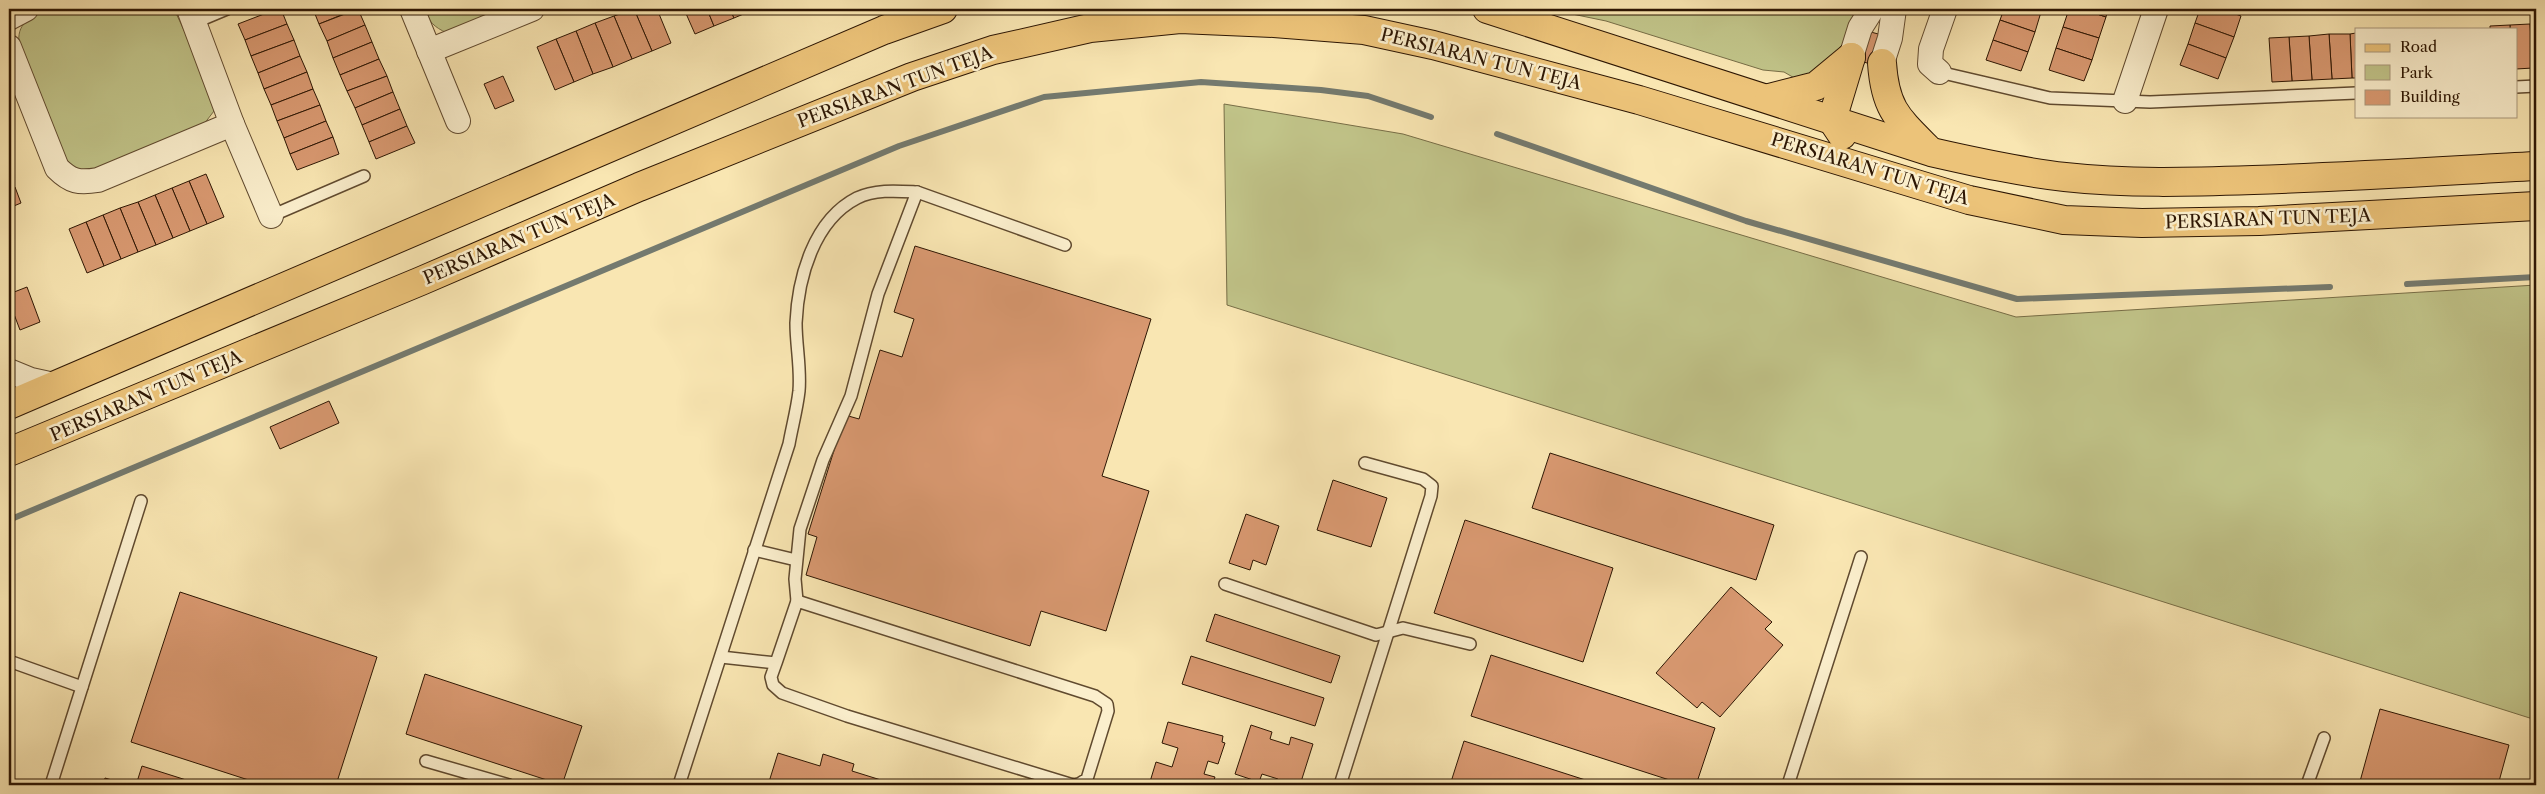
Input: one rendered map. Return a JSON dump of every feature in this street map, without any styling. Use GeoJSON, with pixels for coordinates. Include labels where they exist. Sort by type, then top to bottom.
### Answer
{"type":"FeatureCollection","features":[{"type":"Feature","properties":{"kind":"main road"},"geometry":{"type":"LineString","coordinates":[[9,405],[884,30],[943,9]]}},
{"type":"Feature","properties":{"kind":"main road","name":"PERSIARAN TUN TEJA"},"geometry":{"type":"LineString","coordinates":[[1487,9],[1767,99],[1969,200],[2064,220],[2142,223],[2259,221],[2536,206]]}},
{"type":"Feature","properties":{"kind":"main road","name":"PERSIARAN TUN TEJA"},"geometry":{"type":"LineString","coordinates":[[9,452],[422,281],[639,187],[912,77],[994,50],[1090,28],[1180,19],[1274,23],[1364,30],[1433,45],[1639,100],[2065,177],[2160,182],[2332,178],[2536,166]]}},
{"type":"Feature","properties":{"kind":"main road"},"geometry":{"type":"LineString","coordinates":[[1767,99],[1816,86],[1851,57]]}},
{"type":"Feature","properties":{"kind":"main road"},"geometry":{"type":"LineString","coordinates":[[1843,136],[1851,57]]}},
{"type":"Feature","properties":{"kind":"main road"},"geometry":{"type":"LineString","coordinates":[[1843,136],[1882,63]]}},
{"type":"Feature","properties":{"kind":"main road"},"geometry":{"type":"LineString","coordinates":[[1882,63],[1884,89],[1892,110],[1931,152]]}},
{"type":"Feature","properties":{"kind":"street"},"geometry":{"type":"LineString","coordinates":[[9,18],[26,9]]}},
{"type":"Feature","properties":{"kind":"street"},"geometry":{"type":"LineString","coordinates":[[412,9],[458,121]]}},
{"type":"Feature","properties":{"kind":"street"},"geometry":{"type":"LineString","coordinates":[[429,51],[532,9]]}},
{"type":"Feature","properties":{"kind":"street"},"geometry":{"type":"LineString","coordinates":[[1851,57],[1860,28],[1872,9]]}},
{"type":"Feature","properties":{"kind":"street"},"geometry":{"type":"LineString","coordinates":[[1882,63],[1890,38],[1894,9]]}},
{"type":"Feature","properties":{"kind":"street"},"geometry":{"type":"LineString","coordinates":[[1939,72],[1930,64],[1931,49],[1945,9]]}},
{"type":"Feature","properties":{"kind":"street"},"geometry":{"type":"LineString","coordinates":[[2125,101],[2156,9]]}},
{"type":"Feature","properties":{"kind":"street"},"geometry":{"type":"LineString","coordinates":[[192,16],[232,124],[271,216]]}},
{"type":"Feature","properties":{"kind":"street"},"geometry":{"type":"LineString","coordinates":[[9,47],[57,168],[68,179],[81,183],[98,180],[232,124]]}},
{"type":"Feature","properties":{"kind":"street"},"geometry":{"type":"LineString","coordinates":[[9,371],[31,380],[54,385]]}},
{"type":"Feature","properties":{"kind":"lane"},"geometry":{"type":"LineString","coordinates":[[192,16],[227,9]]}},
{"type":"Feature","properties":{"kind":"lane"},"geometry":{"type":"LineString","coordinates":[[1939,72],[2050,98],[2150,102],[2355,93]]}},
{"type":"Feature","properties":{"kind":"lane"},"geometry":{"type":"LineString","coordinates":[[2518,86],[2536,86]]}},
{"type":"Feature","properties":{"kind":"lane"},"geometry":{"type":"LineString","coordinates":[[271,216],[364,176]]}},
{"type":"Feature","properties":{"kind":"lane"},"geometry":{"type":"LineString","coordinates":[[679,785],[789,444],[799,391],[796,323],[800,294],[808,262],[827,222],[858,198],[891,191],[917,192],[1065,245]]}},
{"type":"Feature","properties":{"kind":"lane"},"geometry":{"type":"LineString","coordinates":[[797,601],[1103,701],[1107,704],[1108,711],[1092,767],[1084,782],[1073,785],[847,716],[778,690],[773,685],[771,677],[797,601],[796,560],[800,529],[823,460],[851,396],[878,294],[917,192]]}},
{"type":"Feature","properties":{"kind":"lane"},"geometry":{"type":"LineString","coordinates":[[1340,785],[1431,496],[1432,486],[1422,479],[1365,463]]}},
{"type":"Feature","properties":{"kind":"lane"},"geometry":{"type":"LineString","coordinates":[[51,785],[141,501]]}},
{"type":"Feature","properties":{"kind":"lane"},"geometry":{"type":"LineString","coordinates":[[754,550],[796,560]]}},
{"type":"Feature","properties":{"kind":"lane"},"geometry":{"type":"LineString","coordinates":[[1788,785],[1861,556]]}},
{"type":"Feature","properties":{"kind":"lane"},"geometry":{"type":"LineString","coordinates":[[1225,584],[1376,634],[1403,628],[1470,644]]}},
{"type":"Feature","properties":{"kind":"lane"},"geometry":{"type":"LineString","coordinates":[[721,657],[776,663]]}},
{"type":"Feature","properties":{"kind":"lane"},"geometry":{"type":"LineString","coordinates":[[9,661],[82,687]]}},
{"type":"Feature","properties":{"kind":"lane"},"geometry":{"type":"LineString","coordinates":[[2307,785],[2324,738]]}},
{"type":"Feature","properties":{"kind":"lane"},"geometry":{"type":"LineString","coordinates":[[426,761],[509,785]]}},
{"type":"Feature","properties":{"kind":"green space"},"geometry":{"type":"Polygon","coordinates":[[[46,9],[174,9],[215,96],[214,111],[204,124],[90,171],[78,171],[60,154],[20,50],[19,34],[24,24],[46,9]]]}},
{"type":"Feature","properties":{"kind":"green space"},"geometry":{"type":"Polygon","coordinates":[[[424,9],[510,9],[447,33],[432,24],[424,9]]]}},
{"type":"Feature","properties":{"kind":"green space"},"geometry":{"type":"Polygon","coordinates":[[[1548,9],[1730,9],[1760,12],[1768,9],[1857,9],[1843,51],[1803,83],[1784,72],[1763,70],[1606,21],[1548,9]]]}},
{"type":"Feature","properties":{"kind":"green space"},"geometry":{"type":"Polygon","coordinates":[[[1224,104],[1403,134],[2016,317],[2536,285],[2536,720],[1227,305],[1224,104]]]}},
{"type":"Feature","properties":{"kind":"building"},"geometry":{"type":"Polygon","coordinates":[[[281,9],[287,24],[245,40],[238,24],[281,9]]]}},
{"type":"Feature","properties":{"kind":"building"},"geometry":{"type":"Polygon","coordinates":[[[313,9],[356,9],[319,24],[313,9]]]}},
{"type":"Feature","properties":{"kind":"building"},"geometry":{"type":"Polygon","coordinates":[[[358,9],[365,25],[327,41],[319,24],[358,9]]]}},
{"type":"Feature","properties":{"kind":"building"},"geometry":{"type":"Polygon","coordinates":[[[634,9],[657,9],[671,43],[652,51],[634,9]]]}},
{"type":"Feature","properties":{"kind":"building"},"geometry":{"type":"Polygon","coordinates":[[[634,9],[652,51],[632,59],[614,16],[634,9]]]}},
{"type":"Feature","properties":{"kind":"building"},"geometry":{"type":"Polygon","coordinates":[[[684,9],[707,9],[714,26],[695,34],[684,9]]]}},
{"type":"Feature","properties":{"kind":"building"},"geometry":{"type":"Polygon","coordinates":[[[707,9],[730,9],[734,18],[714,26],[707,9]]]}},
{"type":"Feature","properties":{"kind":"building"},"geometry":{"type":"Polygon","coordinates":[[[730,9],[753,9],[753,10],[734,18],[730,9]]]}},
{"type":"Feature","properties":{"kind":"building"},"geometry":{"type":"Polygon","coordinates":[[[2004,9],[2032,9],[2041,12],[2035,32],[2000,20],[2004,9]]]}},
{"type":"Feature","properties":{"kind":"building"},"geometry":{"type":"Polygon","coordinates":[[[2069,9],[2082,9],[2106,17],[2099,38],[2063,27],[2069,9]]]}},
{"type":"Feature","properties":{"kind":"building"},"geometry":{"type":"Polygon","coordinates":[[[2082,9],[2108,9],[2106,17],[2082,9]]]}},
{"type":"Feature","properties":{"kind":"building"},"geometry":{"type":"Polygon","coordinates":[[[2200,9],[2222,9],[2241,16],[2234,37],[2195,23],[2200,9]]]}},
{"type":"Feature","properties":{"kind":"building"},"geometry":{"type":"Polygon","coordinates":[[[614,16],[632,59],[613,67],[595,23],[614,16]]]}},
{"type":"Feature","properties":{"kind":"building"},"geometry":{"type":"Polygon","coordinates":[[[2000,20],[2035,32],[2028,52],[1993,40],[2000,20]]]}},
{"type":"Feature","properties":{"kind":"building"},"geometry":{"type":"Polygon","coordinates":[[[595,23],[613,67],[593,74],[576,31],[595,23]]]}},
{"type":"Feature","properties":{"kind":"building"},"geometry":{"type":"Polygon","coordinates":[[[2195,23],[2234,37],[2226,58],[2188,44],[2195,23]]]}},
{"type":"Feature","properties":{"kind":"building"},"geometry":{"type":"Polygon","coordinates":[[[287,24],[294,40],[251,56],[245,40],[287,24]]]}},
{"type":"Feature","properties":{"kind":"building"},"geometry":{"type":"Polygon","coordinates":[[[2530,24],[2536,24],[2536,68],[2533,68],[2530,24]]]}},
{"type":"Feature","properties":{"kind":"building"},"geometry":{"type":"Polygon","coordinates":[[[2530,24],[2533,68],[2518,69],[2518,28],[2510,28],[2510,25],[2530,24]]]}},
{"type":"Feature","properties":{"kind":"building"},"geometry":{"type":"Polygon","coordinates":[[[365,25],[372,42],[333,58],[327,41],[365,25]]]}},
{"type":"Feature","properties":{"kind":"building"},"geometry":{"type":"Polygon","coordinates":[[[2510,25],[2510,28],[2490,28],[2490,26],[2510,25]]]}},
{"type":"Feature","properties":{"kind":"building"},"geometry":{"type":"Polygon","coordinates":[[[2063,27],[2099,38],[2092,60],[2056,48],[2063,27]]]}},
{"type":"Feature","properties":{"kind":"building"},"geometry":{"type":"Polygon","coordinates":[[[576,31],[593,74],[574,82],[556,39],[576,31]]]}},
{"type":"Feature","properties":{"kind":"building"},"geometry":{"type":"Polygon","coordinates":[[[1867,31],[1882,35],[1873,65],[1858,60],[1867,31]]]}},
{"type":"Feature","properties":{"kind":"building"},"geometry":{"type":"Polygon","coordinates":[[[2355,33],[2355,78],[2352,78],[2350,34],[2355,33]]]}},
{"type":"Feature","properties":{"kind":"building"},"geometry":{"type":"Polygon","coordinates":[[[2329,34],[2350,34],[2352,78],[2332,79],[2329,34]]]}},
{"type":"Feature","properties":{"kind":"building"},"geometry":{"type":"Polygon","coordinates":[[[2329,34],[2332,79],[2312,80],[2309,36],[2329,34]]]}},
{"type":"Feature","properties":{"kind":"building"},"geometry":{"type":"Polygon","coordinates":[[[2309,36],[2312,80],[2292,81],[2289,37],[2309,36]]]}},
{"type":"Feature","properties":{"kind":"building"},"geometry":{"type":"Polygon","coordinates":[[[2289,37],[2292,81],[2272,82],[2269,38],[2289,37]]]}},
{"type":"Feature","properties":{"kind":"building"},"geometry":{"type":"Polygon","coordinates":[[[556,39],[574,82],[555,90],[537,47],[556,39]]]}},
{"type":"Feature","properties":{"kind":"building"},"geometry":{"type":"Polygon","coordinates":[[[294,40],[300,56],[258,73],[251,56],[294,40]]]}},
{"type":"Feature","properties":{"kind":"building"},"geometry":{"type":"Polygon","coordinates":[[[1993,40],[2028,52],[2021,71],[1986,60],[1993,40]]]}},
{"type":"Feature","properties":{"kind":"building"},"geometry":{"type":"Polygon","coordinates":[[[372,42],[379,59],[340,75],[333,58],[372,42]]]}},
{"type":"Feature","properties":{"kind":"building"},"geometry":{"type":"Polygon","coordinates":[[[2188,44],[2226,58],[2218,79],[2180,65],[2188,44]]]}},
{"type":"Feature","properties":{"kind":"building"},"geometry":{"type":"Polygon","coordinates":[[[2056,48],[2092,60],[2084,81],[2049,70],[2056,48]]]}},
{"type":"Feature","properties":{"kind":"building"},"geometry":{"type":"Polygon","coordinates":[[[300,56],[307,72],[264,89],[258,73],[300,56]]]}},
{"type":"Feature","properties":{"kind":"building"},"geometry":{"type":"Polygon","coordinates":[[[379,59],[387,76],[347,91],[340,75],[379,59]]]}},
{"type":"Feature","properties":{"kind":"building"},"geometry":{"type":"Polygon","coordinates":[[[307,72],[313,89],[271,105],[264,89],[307,72]]]}},
{"type":"Feature","properties":{"kind":"building"},"geometry":{"type":"Polygon","coordinates":[[[387,76],[393,92],[355,108],[347,91],[387,76]]]}},
{"type":"Feature","properties":{"kind":"building"},"geometry":{"type":"Polygon","coordinates":[[[503,76],[514,101],[495,109],[484,84],[503,76]]]}},
{"type":"Feature","properties":{"kind":"building"},"geometry":{"type":"Polygon","coordinates":[[[313,89],[320,105],[277,121],[271,105],[313,89]]]}},
{"type":"Feature","properties":{"kind":"building"},"geometry":{"type":"Polygon","coordinates":[[[393,92],[400,109],[362,125],[355,108],[393,92]]]}},
{"type":"Feature","properties":{"kind":"building"},"geometry":{"type":"Polygon","coordinates":[[[320,105],[326,121],[284,138],[277,121],[320,105]]]}},
{"type":"Feature","properties":{"kind":"building"},"geometry":{"type":"Polygon","coordinates":[[[400,109],[407,126],[369,142],[362,125],[400,109]]]}},
{"type":"Feature","properties":{"kind":"building"},"geometry":{"type":"Polygon","coordinates":[[[326,121],[333,137],[290,154],[284,138],[326,121]]]}},
{"type":"Feature","properties":{"kind":"building"},"geometry":{"type":"Polygon","coordinates":[[[407,126],[415,143],[376,159],[369,142],[407,126]]]}},
{"type":"Feature","properties":{"kind":"building"},"geometry":{"type":"Polygon","coordinates":[[[333,137],[339,154],[297,170],[290,154],[333,137]]]}},
{"type":"Feature","properties":{"kind":"building"},"geometry":{"type":"Polygon","coordinates":[[[206,174],[224,217],[207,224],[189,181],[206,174]]]}},
{"type":"Feature","properties":{"kind":"building"},"geometry":{"type":"Polygon","coordinates":[[[189,181],[207,224],[190,231],[172,188],[189,181]]]}},
{"type":"Feature","properties":{"kind":"building"},"geometry":{"type":"Polygon","coordinates":[[[15,187],[21,203],[9,208],[9,189],[15,187]]]}},
{"type":"Feature","properties":{"kind":"building"},"geometry":{"type":"Polygon","coordinates":[[[172,188],[190,231],[173,238],[155,195],[172,188]]]}},
{"type":"Feature","properties":{"kind":"building"},"geometry":{"type":"Polygon","coordinates":[[[155,195],[173,238],[156,245],[138,202],[155,195]]]}},
{"type":"Feature","properties":{"kind":"building"},"geometry":{"type":"Polygon","coordinates":[[[138,202],[156,245],[138,252],[120,208],[138,202]]]}},
{"type":"Feature","properties":{"kind":"building"},"geometry":{"type":"Polygon","coordinates":[[[120,208],[138,252],[121,259],[103,215],[120,208]]]}},
{"type":"Feature","properties":{"kind":"building"},"geometry":{"type":"Polygon","coordinates":[[[103,215],[121,259],[104,266],[86,222],[103,215]]]}},
{"type":"Feature","properties":{"kind":"building"},"geometry":{"type":"Polygon","coordinates":[[[86,222],[104,266],[87,273],[69,229],[86,222]]]}},
{"type":"Feature","properties":{"kind":"building"},"geometry":{"type":"Polygon","coordinates":[[[915,246],[1151,319],[1102,476],[1149,491],[1106,631],[1041,611],[1030,646],[806,575],[817,537],[808,534],[845,415],[859,419],[880,350],[902,357],[914,319],[894,312],[915,246]]]}},
{"type":"Feature","properties":{"kind":"building"},"geometry":{"type":"Polygon","coordinates":[[[27,287],[40,322],[20,330],[9,301],[9,294],[27,287]]]}},
{"type":"Feature","properties":{"kind":"building"},"geometry":{"type":"Polygon","coordinates":[[[329,401],[339,423],[280,449],[270,427],[329,401]]]}},
{"type":"Feature","properties":{"kind":"building"},"geometry":{"type":"Polygon","coordinates":[[[1550,453],[1774,525],[1756,580],[1532,508],[1550,453]]]}},
{"type":"Feature","properties":{"kind":"building"},"geometry":{"type":"Polygon","coordinates":[[[1333,480],[1387,498],[1371,547],[1317,530],[1333,480]]]}},
{"type":"Feature","properties":{"kind":"building"},"geometry":{"type":"Polygon","coordinates":[[[1246,514],[1279,526],[1266,565],[1253,560],[1250,570],[1229,563],[1246,514]]]}},
{"type":"Feature","properties":{"kind":"building"},"geometry":{"type":"Polygon","coordinates":[[[1465,520],[1613,568],[1583,662],[1434,613],[1465,520]]]}},
{"type":"Feature","properties":{"kind":"building"},"geometry":{"type":"Polygon","coordinates":[[[1731,587],[1772,622],[1765,629],[1783,645],[1720,717],[1702,702],[1697,708],[1656,673],[1731,587]]]}},
{"type":"Feature","properties":{"kind":"building"},"geometry":{"type":"Polygon","coordinates":[[[180,592],[377,657],[336,785],[264,785],[131,742],[180,592]]]}},
{"type":"Feature","properties":{"kind":"building"},"geometry":{"type":"Polygon","coordinates":[[[1215,614],[1340,656],[1331,683],[1206,641],[1215,614]]]}},
{"type":"Feature","properties":{"kind":"building"},"geometry":{"type":"Polygon","coordinates":[[[1491,655],[1715,728],[1696,785],[1685,785],[1471,716],[1491,655]]]}},
{"type":"Feature","properties":{"kind":"building"},"geometry":{"type":"Polygon","coordinates":[[[1191,656],[1324,698],[1315,726],[1182,684],[1191,656]]]}},
{"type":"Feature","properties":{"kind":"building"},"geometry":{"type":"Polygon","coordinates":[[[425,674],[582,726],[562,785],[406,734],[425,674]]]}},
{"type":"Feature","properties":{"kind":"building"},"geometry":{"type":"Polygon","coordinates":[[[2380,709],[2509,745],[2498,785],[2359,785],[2380,709]]]}},
{"type":"Feature","properties":{"kind":"building"},"geometry":{"type":"Polygon","coordinates":[[[1168,722],[1223,736],[1222,742],[1225,743],[1218,764],[1208,761],[1204,774],[1215,777],[1212,785],[1149,785],[1156,762],[1172,767],[1178,748],[1162,743],[1168,722]]]}},
{"type":"Feature","properties":{"kind":"building"},"geometry":{"type":"Polygon","coordinates":[[[1251,725],[1272,732],[1270,739],[1289,745],[1291,737],[1313,744],[1300,785],[1276,785],[1278,779],[1262,774],[1259,782],[1235,774],[1251,725]]]}},
{"type":"Feature","properties":{"kind":"building"},"geometry":{"type":"Polygon","coordinates":[[[1464,741],[1601,785],[1450,785],[1464,741]]]}},
{"type":"Feature","properties":{"kind":"building"},"geometry":{"type":"Polygon","coordinates":[[[778,753],[820,766],[823,754],[854,764],[852,771],[897,785],[768,785],[778,753]]]}},
{"type":"Feature","properties":{"kind":"building"},"geometry":{"type":"Polygon","coordinates":[[[142,766],[202,785],[136,785],[142,766]]]}},
{"type":"Feature","properties":{"kind":"building"},"geometry":{"type":"Polygon","coordinates":[[[105,778],[129,785],[103,785],[105,778]]]}},
{"type":"Feature","properties":{"kind":"waterway"},"geometry":{"type":"LineString","coordinates":[[9,520],[899,146],[1044,97],[1201,82],[1321,90],[1368,96],[1431,117]]}},
{"type":"Feature","properties":{"kind":"waterway"},"geometry":{"type":"LineString","coordinates":[[1497,134],[1746,221],[2017,299],[2330,287]]}},
{"type":"Feature","properties":{"kind":"waterway"},"geometry":{"type":"LineString","coordinates":[[2407,284],[2536,277]]}}]}
